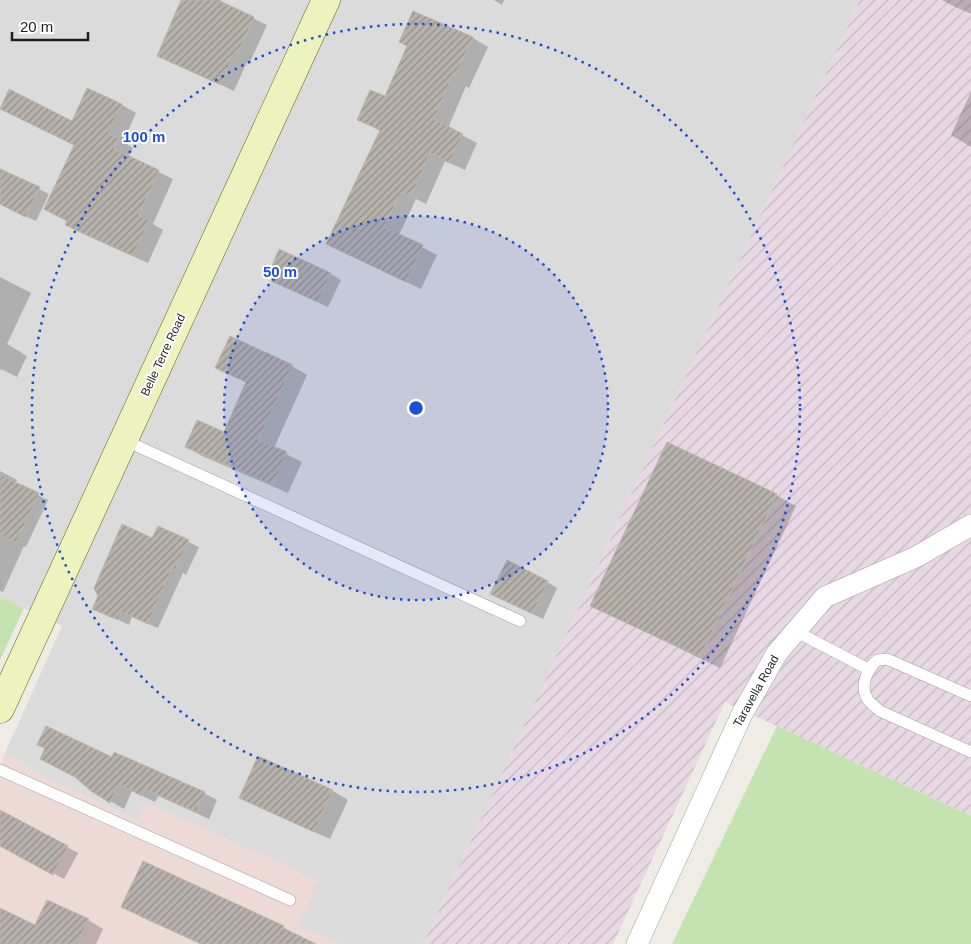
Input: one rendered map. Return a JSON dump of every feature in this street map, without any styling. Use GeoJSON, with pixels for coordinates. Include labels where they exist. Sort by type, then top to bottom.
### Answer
{"type":"FeatureCollection","features":[{"type":"Feature","properties":{"kind":"street","name":"Belle Terre Road"},"geometry":{"type":"LineString","coordinates":[[0,709],[326,0]]}},
{"type":"Feature","properties":{"kind":"street","name":"Taravella Road"},"geometry":{"type":"LineString","coordinates":[[637,944],[742,714],[777,653],[797,632],[825,597],[916,556],[971,525]]}},
{"type":"Feature","properties":{"kind":"lane"},"geometry":{"type":"LineString","coordinates":[[124,440],[520,621]]}},
{"type":"Feature","properties":{"kind":"lane"},"geometry":{"type":"LineString","coordinates":[[797,632],[868,669]]}},
{"type":"Feature","properties":{"kind":"lane"},"geometry":{"type":"LineString","coordinates":[[971,696],[887,659],[877,660],[868,669],[864,688],[868,700],[880,711],[971,752]]}},
{"type":"Feature","properties":{"kind":"lane"},"geometry":{"type":"LineString","coordinates":[[0,770],[290,900]]}},
{"type":"Feature","properties":{"kind":"shaded area"},"geometry":{"type":"Polygon","coordinates":[[[0,0],[860,0],[423,944],[338,944],[298,926],[317,880],[146,803],[137,820],[49,779],[5,753],[62,626],[0,597],[0,0]]]}},
{"type":"Feature","properties":{"kind":"shaded area"},"geometry":{"type":"Polygon","coordinates":[[[860,0],[971,0],[971,816],[725,702],[613,944],[423,944],[860,0]]]}},
{"type":"Feature","properties":{"kind":"shaded area"},"geometry":{"type":"Polygon","coordinates":[[[5,753],[49,779],[137,820],[146,803],[318,880],[298,926],[338,944],[0,944],[0,764],[5,753]]]}},
{"type":"Feature","properties":{"kind":"green space"},"geometry":{"type":"Polygon","coordinates":[[[0,597],[24,608],[0,660],[0,597]]]}},
{"type":"Feature","properties":{"kind":"green space"},"geometry":{"type":"Polygon","coordinates":[[[777,726],[971,816],[971,944],[672,944],[777,726]]]}},
{"type":"Feature","properties":{"kind":"building"},"geometry":{"type":"Polygon","coordinates":[[[181,0],[218,0],[254,17],[236,57],[233,56],[221,85],[157,56],[181,0]]]}},
{"type":"Feature","properties":{"kind":"building"},"geometry":{"type":"Polygon","coordinates":[[[413,11],[473,37],[454,80],[451,79],[434,119],[463,134],[450,163],[430,153],[411,196],[401,192],[384,227],[423,245],[406,282],[326,244],[380,130],[357,120],[370,90],[385,96],[407,46],[399,42],[413,11]]]}},
{"type":"Feature","properties":{"kind":"building"},"geometry":{"type":"Polygon","coordinates":[[[87,88],[122,104],[108,134],[119,138],[114,149],[159,170],[139,215],[149,221],[133,256],[65,225],[67,221],[44,209],[74,145],[0,109],[9,89],[72,121],[87,88]]]}},
{"type":"Feature","properties":{"kind":"building"},"geometry":{"type":"Polygon","coordinates":[[[0,169],[40,187],[25,217],[0,204],[0,169]]]}},
{"type":"Feature","properties":{"kind":"building"},"geometry":{"type":"Polygon","coordinates":[[[279,249],[331,273],[318,302],[271,281],[276,270],[271,268],[279,249]]]}},
{"type":"Feature","properties":{"kind":"building"},"geometry":{"type":"Polygon","coordinates":[[[230,336],[293,365],[258,440],[287,452],[273,485],[185,447],[197,420],[224,432],[246,382],[215,368],[230,336]]]}},
{"type":"Feature","properties":{"kind":"building"},"geometry":{"type":"Polygon","coordinates":[[[667,442],[777,494],[700,657],[590,606],[667,442]]]}},
{"type":"Feature","properties":{"kind":"building"},"geometry":{"type":"Polygon","coordinates":[[[0,475],[39,493],[16,543],[0,535],[0,475]]]}},
{"type":"Feature","properties":{"kind":"building"},"geometry":{"type":"Polygon","coordinates":[[[122,524],[152,538],[158,526],[189,540],[175,570],[172,568],[148,624],[122,612],[118,620],[92,609],[98,596],[94,588],[122,524]]]}},
{"type":"Feature","properties":{"kind":"building"},"geometry":{"type":"Polygon","coordinates":[[[507,560],[548,581],[533,614],[490,594],[507,560]]]}},
{"type":"Feature","properties":{"kind":"building"},"geometry":{"type":"Polygon","coordinates":[[[46,726],[112,757],[114,752],[205,792],[196,812],[145,789],[142,796],[119,784],[110,803],[91,791],[75,777],[40,759],[45,748],[37,745],[46,726]]]}},
{"type":"Feature","properties":{"kind":"building"},"geometry":{"type":"Polygon","coordinates":[[[258,756],[333,790],[314,832],[239,798],[258,756]]]}},
{"type":"Feature","properties":{"kind":"building"},"geometry":{"type":"Polygon","coordinates":[[[0,810],[68,846],[53,875],[0,846],[0,810]]]}},
{"type":"Feature","properties":{"kind":"building"},"geometry":{"type":"Polygon","coordinates":[[[143,861],[284,926],[283,928],[316,944],[202,944],[121,907],[143,861]]]}},
{"type":"Feature","properties":{"kind":"building"},"geometry":{"type":"Polygon","coordinates":[[[47,900],[89,919],[77,944],[0,944],[0,908],[35,925],[47,900]]]}}]}
